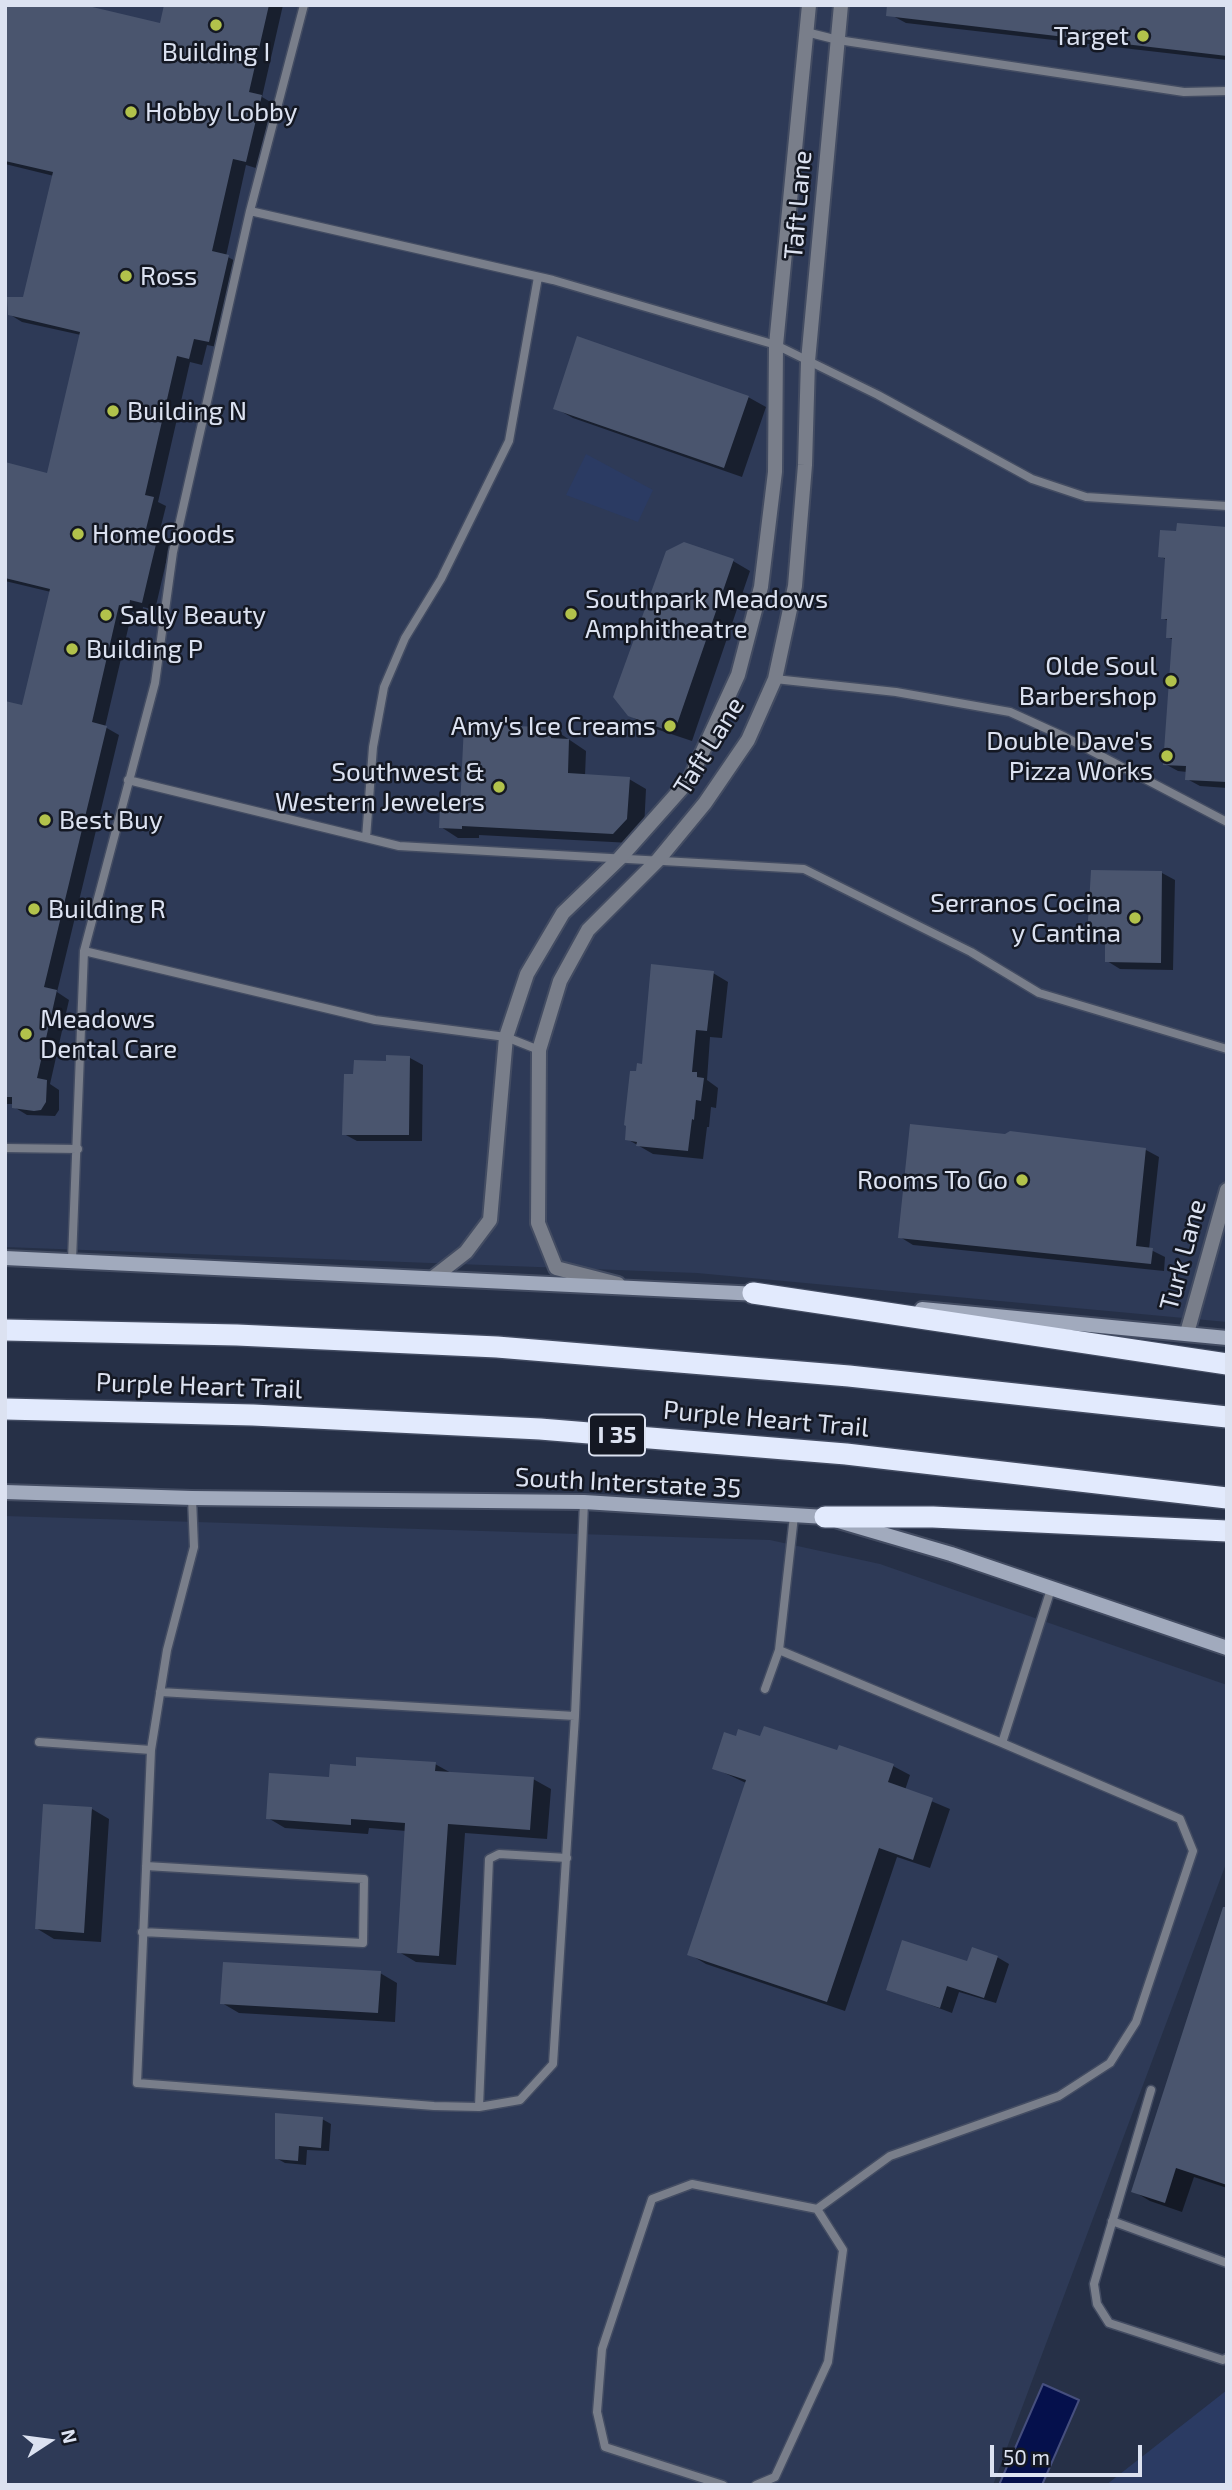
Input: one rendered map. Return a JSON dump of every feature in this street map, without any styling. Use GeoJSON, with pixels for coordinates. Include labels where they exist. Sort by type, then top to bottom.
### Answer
{"type":"FeatureCollection","features":[{"type":"Feature","properties":{"kind":"highway"},"geometry":{"type":"LineString","coordinates":[[753,1293],[1227,1364]]}},
{"type":"Feature","properties":{"kind":"highway","name":"Purple Heart Trail"},"geometry":{"type":"LineString","coordinates":[[5,1330],[237,1335],[497,1347],[849,1376],[1227,1417]]}},
{"type":"Feature","properties":{"kind":"highway","name":"Purple Heart Trail"},"geometry":{"type":"LineString","coordinates":[[5,1409],[253,1415],[540,1429],[846,1454],[1227,1498]]}},
{"type":"Feature","properties":{"kind":"highway"},"geometry":{"type":"LineString","coordinates":[[825,1517],[933,1517],[1227,1531]]}},
{"type":"Feature","properties":{"kind":"main road"},"geometry":{"type":"LineString","coordinates":[[5,1258],[753,1293],[1227,1338]]}},
{"type":"Feature","properties":{"kind":"main road","name":"South Interstate 35"},"geometry":{"type":"LineString","coordinates":[[5,1492],[192,1498],[584,1502],[825,1517],[951,1554],[1227,1648]]}},
{"type":"Feature","properties":{"kind":"street","name":"Taft Lane"},"geometry":{"type":"LineString","coordinates":[[434,1277],[466,1252],[490,1220],[506,1037],[527,974],[564,913],[619,859],[690,779],[738,675],[761,587],[775,472],[776,345],[809,5]]}},
{"type":"Feature","properties":{"kind":"street","name":"Taft Lane"},"geometry":{"type":"LineString","coordinates":[[623,1285],[556,1268],[538,1223],[539,1050],[560,981],[588,930],[658,860],[708,799],[748,740],[775,679],[795,586],[805,465],[808,361],[841,5]]}},
{"type":"Feature","properties":{"kind":"street","name":"Turk Lane"},"geometry":{"type":"LineString","coordinates":[[1187,1333],[1227,1190]]}},
{"type":"Feature","properties":{"kind":"lane"},"geometry":{"type":"LineString","coordinates":[[72,1260],[84,951],[155,683],[173,552],[250,211],[304,5]]}},
{"type":"Feature","properties":{"kind":"lane"},"geometry":{"type":"LineString","coordinates":[[806,32],[838,40],[1184,92],[1227,91]]}},
{"type":"Feature","properties":{"kind":"lane"},"geometry":{"type":"LineString","coordinates":[[250,211],[538,276],[776,345],[1032,479],[1086,497],[1227,506]]}},
{"type":"Feature","properties":{"kind":"lane"},"geometry":{"type":"LineString","coordinates":[[366,838],[373,747],[384,687],[405,638],[441,579],[509,441],[538,276]]}},
{"type":"Feature","properties":{"kind":"lane"},"geometry":{"type":"LineString","coordinates":[[775,679],[896,692],[1010,712],[1065,737],[1227,822]]}},
{"type":"Feature","properties":{"kind":"lane"},"geometry":{"type":"LineString","coordinates":[[128,780],[399,846],[804,869],[971,952],[1039,993],[1227,1048]]}},
{"type":"Feature","properties":{"kind":"lane"},"geometry":{"type":"LineString","coordinates":[[84,951],[375,1020],[506,1037],[539,1050]]}},
{"type":"Feature","properties":{"kind":"lane"},"geometry":{"type":"LineString","coordinates":[[5,1148],[78,1149]]}},
{"type":"Feature","properties":{"kind":"lane"},"geometry":{"type":"LineString","coordinates":[[192,1498],[194,1547],[167,1650],[151,1749],[137,2083],[434,2106],[479,2107],[520,2100],[553,2064],[575,1716],[584,1502]]}},
{"type":"Feature","properties":{"kind":"lane"},"geometry":{"type":"LineString","coordinates":[[765,1689],[779,1650],[794,1516]]}},
{"type":"Feature","properties":{"kind":"lane"},"geometry":{"type":"LineString","coordinates":[[1002,1743],[1051,1589]]}},
{"type":"Feature","properties":{"kind":"lane"},"geometry":{"type":"LineString","coordinates":[[779,1650],[1180,1819],[1193,1851],[1136,2022],[1110,2063],[1059,2096],[890,2156],[817,2209]]}},
{"type":"Feature","properties":{"kind":"lane"},"geometry":{"type":"LineString","coordinates":[[160,1692],[575,1716]]}},
{"type":"Feature","properties":{"kind":"lane"},"geometry":{"type":"LineString","coordinates":[[39,1742],[151,1749]]}},
{"type":"Feature","properties":{"kind":"lane"},"geometry":{"type":"LineString","coordinates":[[479,2107],[489,1859],[499,1854],[567,1858]]}},
{"type":"Feature","properties":{"kind":"lane"},"geometry":{"type":"LineString","coordinates":[[142,1932],[363,1943],[364,1879],[146,1866]]}},
{"type":"Feature","properties":{"kind":"lane"},"geometry":{"type":"LineString","coordinates":[[1151,2090],[1094,2284],[1097,2304],[1109,2323],[1223,2360],[1227,2358]]}},
{"type":"Feature","properties":{"kind":"lane"},"geometry":{"type":"LineString","coordinates":[[723,2485],[605,2447],[597,2412],[603,2349],[652,2199],[692,2183],[817,2209],[843,2250],[828,2362],[775,2477],[755,2485]]}},
{"type":"Feature","properties":{"kind":"lane"},"geometry":{"type":"LineString","coordinates":[[1112,2221],[1227,2263]]}},
{"type":"Feature","properties":{"kind":"shaded area"},"geometry":{"type":"Polygon","coordinates":[[[5,5],[1227,5],[1227,1322],[697,1273],[5,1247],[5,5]]]}},
{"type":"Feature","properties":{"kind":"shaded area"},"geometry":{"type":"Polygon","coordinates":[[[586,454],[653,490],[638,522],[566,495],[586,454]]]}},
{"type":"Feature","properties":{"kind":"shaded area"},"geometry":{"type":"Polygon","coordinates":[[[5,1516],[770,1540],[880,1564],[1227,1685],[1227,1861],[993,2485],[5,2485],[5,1516]]]}},
{"type":"Feature","properties":{"kind":"shaded area"},"geometry":{"type":"Polygon","coordinates":[[[1043,2384],[1079,2400],[1042,2485],[999,2485],[1043,2384]]]}},
{"type":"Feature","properties":{"kind":"shaded area"},"geometry":{"type":"Polygon","coordinates":[[[1227,2390],[1227,2485],[1106,2485],[1227,2390]]]}},
{"type":"Feature","properties":{"kind":"building"},"geometry":{"type":"Polygon","coordinates":[[[5,5],[84,5],[160,23],[164,5],[269,5],[249,92],[262,95],[246,162],[233,159],[212,251],[229,255],[209,342],[194,339],[189,359],[177,356],[145,495],[154,497],[145,533],[158,536],[142,603],[130,600],[129,607],[119,605],[92,722],[107,726],[44,987],[57,990],[37,1078],[47,1080],[46,1102],[41,1110],[34,1111],[12,1108],[12,1097],[5,1097],[5,701],[22,705],[50,589],[5,578],[5,462],[47,473],[80,332],[8,315],[7,297],[23,297],[53,172],[5,161],[5,5]]]}},
{"type":"Feature","properties":{"kind":"building","name":"Target"},"geometry":{"type":"Polygon","coordinates":[[[887,5],[1227,5],[1227,56],[886,16],[887,5]]]}},
{"type":"Feature","properties":{"kind":"building"},"geometry":{"type":"Polygon","coordinates":[[[577,336],[749,396],[724,468],[553,409],[577,336]]]}},
{"type":"Feature","properties":{"kind":"building"},"geometry":{"type":"Polygon","coordinates":[[[1177,523],[1227,527],[1227,782],[1185,780],[1186,766],[1163,765],[1172,638],[1166,638],[1167,619],[1161,619],[1165,558],[1158,557],[1160,530],[1176,531],[1177,523]]]}},
{"type":"Feature","properties":{"kind":"building"},"geometry":{"type":"Polygon","coordinates":[[[684,542],[734,559],[674,733],[628,716],[613,697],[666,551],[684,542]]]}},
{"type":"Feature","properties":{"kind":"building"},"geometry":{"type":"Polygon","coordinates":[[[464,725],[552,727],[551,738],[569,739],[568,773],[630,777],[627,819],[613,834],[462,826],[462,829],[439,828],[440,806],[460,807],[464,725]]]}},
{"type":"Feature","properties":{"kind":"building"},"geometry":{"type":"Polygon","coordinates":[[[1091,870],[1162,871],[1161,963],[1105,962],[1105,933],[1092,933],[1091,921],[1088,921],[1091,870]]]}},
{"type":"Feature","properties":{"kind":"building"},"geometry":{"type":"Polygon","coordinates":[[[651,964],[714,971],[707,1031],[696,1030],[692,1072],[697,1072],[697,1077],[704,1078],[701,1101],[696,1100],[688,1151],[636,1146],[637,1142],[625,1140],[630,1071],[636,1071],[637,1063],[642,1064],[651,964]]]}},
{"type":"Feature","properties":{"kind":"building"},"geometry":{"type":"Polygon","coordinates":[[[386,1055],[410,1056],[409,1135],[342,1135],[344,1074],[353,1074],[354,1060],[386,1061],[386,1055]]]}},
{"type":"Feature","properties":{"kind":"building","name":"Rooms To Go"},"geometry":{"type":"Polygon","coordinates":[[[910,1124],[1005,1134],[1010,1131],[1146,1148],[1136,1246],[1153,1248],[1151,1264],[898,1238],[910,1124]]]}},
{"type":"Feature","properties":{"kind":"building"},"geometry":{"type":"Polygon","coordinates":[[[764,1726],[837,1750],[839,1745],[894,1764],[888,1782],[933,1798],[913,1860],[879,1848],[827,2002],[687,1955],[746,1780],[712,1769],[724,1732],[736,1736],[738,1729],[760,1736],[764,1726]]]}},
{"type":"Feature","properties":{"kind":"building"},"geometry":{"type":"Polygon","coordinates":[[[356,1757],[436,1762],[435,1771],[534,1777],[530,1830],[448,1824],[439,1956],[397,1953],[405,1823],[351,1819],[351,1825],[266,1819],[269,1773],[329,1777],[330,1764],[356,1766],[356,1757]]]}},
{"type":"Feature","properties":{"kind":"building"},"geometry":{"type":"Polygon","coordinates":[[[43,1804],[92,1807],[84,1933],[35,1929],[43,1804]]]}},
{"type":"Feature","properties":{"kind":"building"},"geometry":{"type":"Polygon","coordinates":[[[1223,1907],[1227,1907],[1227,2185],[1176,2168],[1165,2203],[1131,2192],[1223,1907]]]}},
{"type":"Feature","properties":{"kind":"building"},"geometry":{"type":"Polygon","coordinates":[[[902,1940],[967,1961],[972,1947],[998,1956],[984,1998],[947,1986],[940,2008],[886,1990],[902,1940]]]}},
{"type":"Feature","properties":{"kind":"building"},"geometry":{"type":"Polygon","coordinates":[[[223,1962],[381,1971],[378,2013],[220,2004],[223,1962]]]}},
{"type":"Feature","properties":{"kind":"building"},"geometry":{"type":"Polygon","coordinates":[[[275,2113],[323,2117],[321,2148],[299,2146],[298,2161],[275,2159],[275,2113]]]}},
{"type":"Feature","properties":{"kind":"place","name":"Building I"},"geometry":{"type":"Point","coordinates":[216,25]}},
{"type":"Feature","properties":{"kind":"place","name":"Target"},"geometry":{"type":"Point","coordinates":[1143,36]}},
{"type":"Feature","properties":{"kind":"place","name":"Hobby Lobby"},"geometry":{"type":"Point","coordinates":[131,112]}},
{"type":"Feature","properties":{"kind":"place","name":"Ross"},"geometry":{"type":"Point","coordinates":[126,276]}},
{"type":"Feature","properties":{"kind":"place","name":"Building N"},"geometry":{"type":"Point","coordinates":[113,411]}},
{"type":"Feature","properties":{"kind":"place","name":"HomeGoods"},"geometry":{"type":"Point","coordinates":[78,534]}},
{"type":"Feature","properties":{"kind":"place","name":"Southpark Meadows Amphitheatre"},"geometry":{"type":"Point","coordinates":[571,614]}},
{"type":"Feature","properties":{"kind":"place","name":"Sally Beauty"},"geometry":{"type":"Point","coordinates":[106,615]}},
{"type":"Feature","properties":{"kind":"place","name":"Building P"},"geometry":{"type":"Point","coordinates":[72,649]}},
{"type":"Feature","properties":{"kind":"place","name":"Olde Soul Barbershop"},"geometry":{"type":"Point","coordinates":[1171,681]}},
{"type":"Feature","properties":{"kind":"place","name":"Amy's Ice Creams"},"geometry":{"type":"Point","coordinates":[670,726]}},
{"type":"Feature","properties":{"kind":"place","name":"Double Dave's Pizza Works"},"geometry":{"type":"Point","coordinates":[1167,756]}},
{"type":"Feature","properties":{"kind":"place","name":"Southwest & Western Jewelers"},"geometry":{"type":"Point","coordinates":[499,787]}},
{"type":"Feature","properties":{"kind":"place","name":"Best Buy"},"geometry":{"type":"Point","coordinates":[45,820]}},
{"type":"Feature","properties":{"kind":"place","name":"Building R"},"geometry":{"type":"Point","coordinates":[34,909]}},
{"type":"Feature","properties":{"kind":"place","name":"Serranos Cocina y Cantina"},"geometry":{"type":"Point","coordinates":[1135,918]}},
{"type":"Feature","properties":{"kind":"place","name":"Meadows Dental Care"},"geometry":{"type":"Point","coordinates":[26,1034]}},
{"type":"Feature","properties":{"kind":"place","name":"Rooms To Go"},"geometry":{"type":"Point","coordinates":[1022,1180]}}]}
